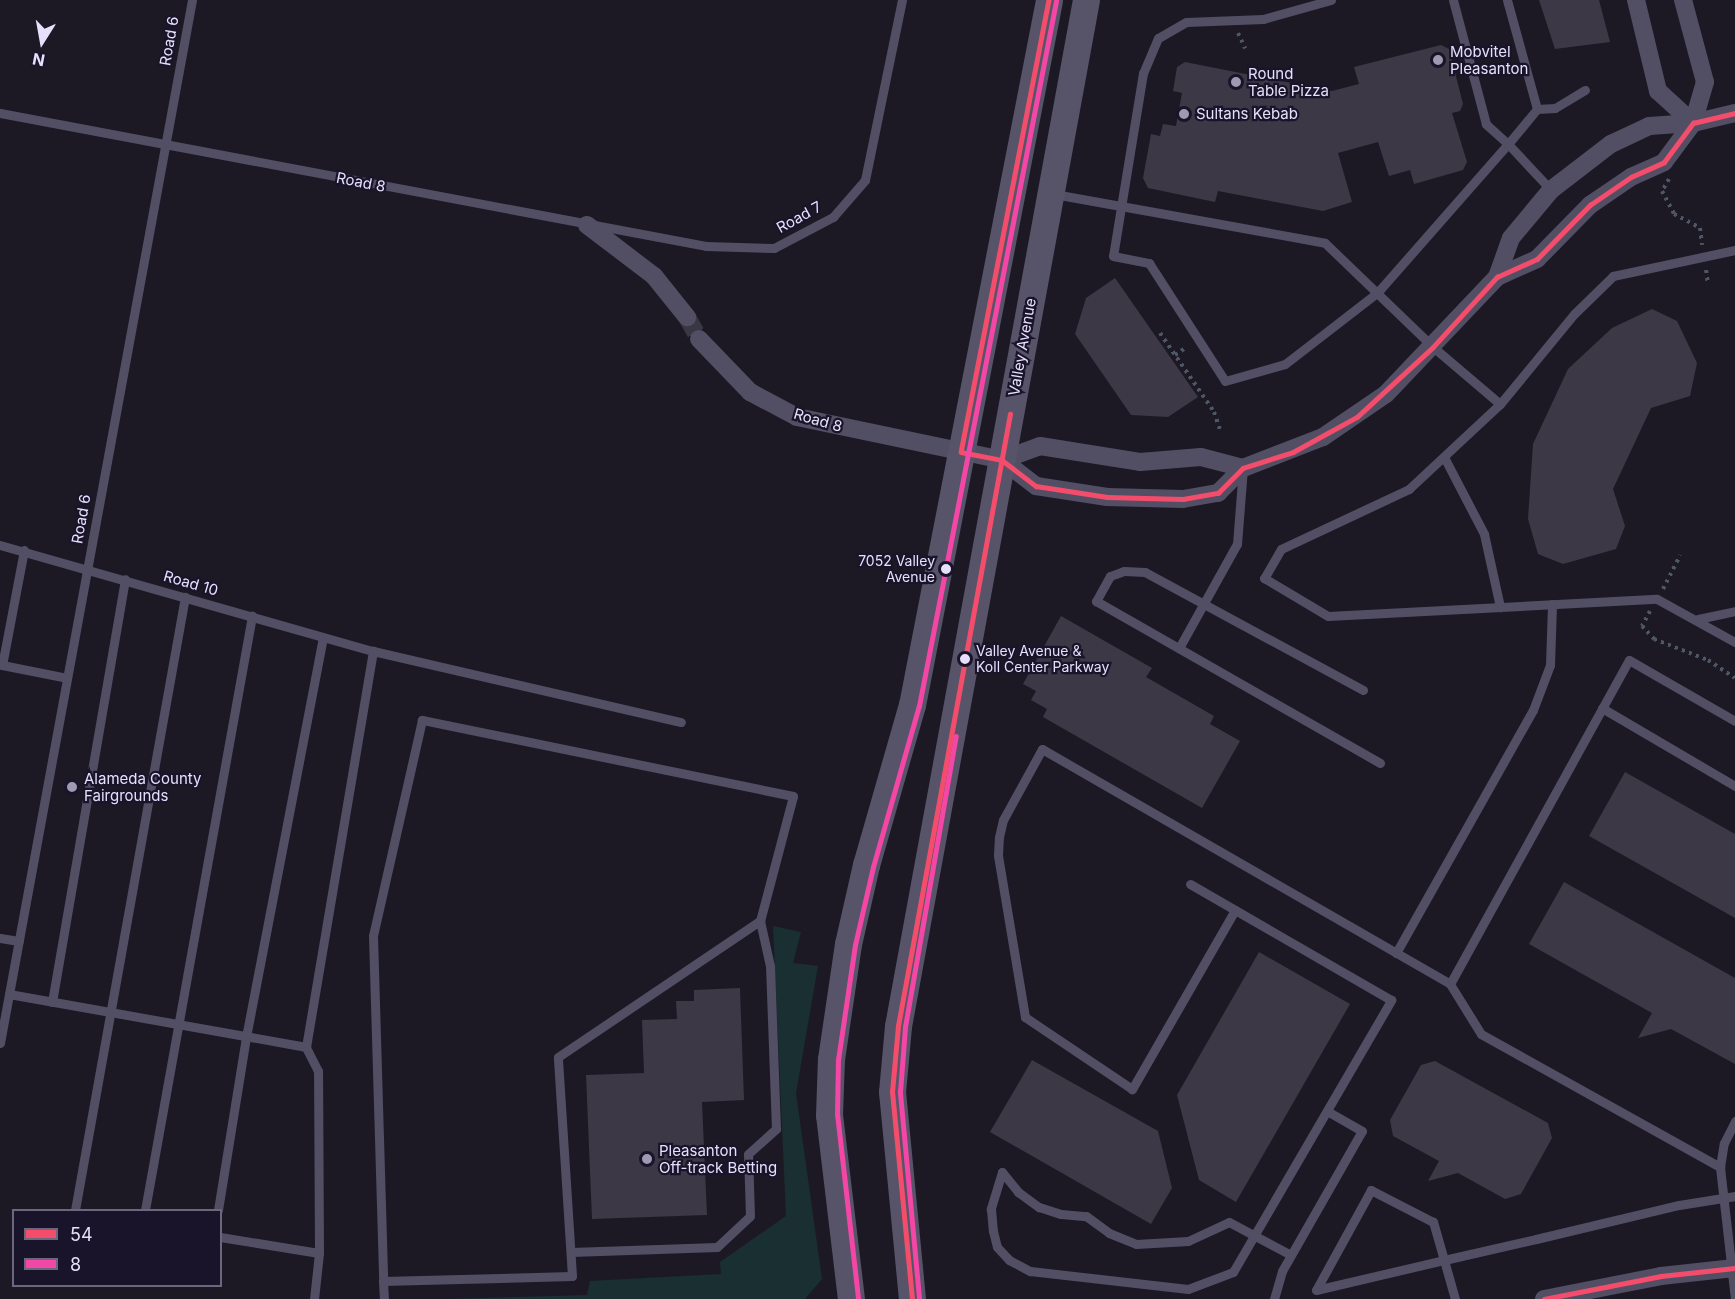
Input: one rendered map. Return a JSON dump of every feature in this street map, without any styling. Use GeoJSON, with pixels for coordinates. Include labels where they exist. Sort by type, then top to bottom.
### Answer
{"type":"FeatureCollection","features":[{"type":"Feature","properties":{"kind":"main road"},"geometry":{"type":"LineString","coordinates":[[851,1299],[829,1115],[831,1059],[848,944],[866,865],[912,705],[1049,0]]}},
{"type":"Feature","properties":{"kind":"main road","name":"Valley Avenue"},"geometry":{"type":"LineString","coordinates":[[912,1299],[893,1103],[898,1026],[1086,0]]}},
{"type":"Feature","properties":{"kind":"street"},"geometry":{"type":"LineString","coordinates":[[1636,0],[1658,91],[1693,123]]}},
{"type":"Feature","properties":{"kind":"street"},"geometry":{"type":"LineString","coordinates":[[1497,277],[1537,259],[1590,205],[1631,177],[1664,162],[1693,123],[1705,82],[1683,0]]}},
{"type":"Feature","properties":{"kind":"street"},"geometry":{"type":"LineString","coordinates":[[1002,460],[1036,486],[1107,497],[1183,499],[1218,493],[1243,468],[1293,452],[1357,417],[1434,347],[1497,277],[1511,238],[1551,190],[1611,144],[1649,126],[1693,123],[1735,113]]}},
{"type":"Feature","properties":{"kind":"street","name":"Road 8"},"geometry":{"type":"LineString","coordinates":[[587,225],[654,276],[687,317]]}},
{"type":"Feature","properties":{"kind":"street","name":"Road 8"},"geometry":{"type":"LineString","coordinates":[[699,339],[750,392],[797,417],[1002,460]]}},
{"type":"Feature","properties":{"kind":"street"},"geometry":{"type":"LineString","coordinates":[[1002,460],[1040,446],[1140,462],[1201,457],[1243,468]]}},
{"type":"Feature","properties":{"kind":"street"},"geometry":{"type":"LineString","coordinates":[[1544,1299],[1661,1276],[1733,1268]]}},
{"type":"Feature","properties":{"kind":"lane","name":"Road 6"},"geometry":{"type":"LineString","coordinates":[[0,1043],[192,0]]}},
{"type":"Feature","properties":{"kind":"lane","name":"Road 7"},"geometry":{"type":"LineString","coordinates":[[587,225],[706,246],[774,248],[833,217],[865,180],[902,0]]}},
{"type":"Feature","properties":{"kind":"lane"},"geometry":{"type":"LineString","coordinates":[[1331,0],[1263,19],[1186,22],[1158,38],[1143,73],[1113,256],[1149,263],[1225,381],[1285,364],[1377,292],[1537,109],[1555,108],[1585,90]]}},
{"type":"Feature","properties":{"kind":"lane"},"geometry":{"type":"LineString","coordinates":[[1453,0],[1486,124],[1551,190]]}},
{"type":"Feature","properties":{"kind":"lane"},"geometry":{"type":"LineString","coordinates":[[1508,0],[1537,109]]}},
{"type":"Feature","properties":{"kind":"lane","name":"Road 8"},"geometry":{"type":"LineString","coordinates":[[0,114],[587,225]]}},
{"type":"Feature","properties":{"kind":"lane"},"geometry":{"type":"LineString","coordinates":[[1049,193],[1325,243],[1434,347],[1500,404]]}},
{"type":"Feature","properties":{"kind":"lane"},"geometry":{"type":"LineString","coordinates":[[1735,250],[1613,276],[1574,314],[1500,404],[1409,489],[1281,549],[1264,578],[1328,616],[1657,599],[1698,619],[1735,642]]}},
{"type":"Feature","properties":{"kind":"lane"},"geometry":{"type":"LineString","coordinates":[[1444,457],[1484,534],[1500,607]]}},
{"type":"Feature","properties":{"kind":"lane"},"geometry":{"type":"LineString","coordinates":[[1179,648],[1237,544],[1243,468]]}},
{"type":"Feature","properties":{"kind":"lane","name":"Road 10"},"geometry":{"type":"LineString","coordinates":[[0,545],[373,651],[681,722]]}},
{"type":"Feature","properties":{"kind":"lane"},"geometry":{"type":"LineString","coordinates":[[24,550],[2,665],[67,678]]}},
{"type":"Feature","properties":{"kind":"lane"},"geometry":{"type":"LineString","coordinates":[[1363,690],[1145,572],[1124,571],[1110,576],[1096,601],[1380,763]]}},
{"type":"Feature","properties":{"kind":"lane"},"geometry":{"type":"LineString","coordinates":[[51,1002],[125,579]]}},
{"type":"Feature","properties":{"kind":"lane"},"geometry":{"type":"LineString","coordinates":[[75,1209],[185,597]]}},
{"type":"Feature","properties":{"kind":"lane"},"geometry":{"type":"LineString","coordinates":[[1396,953],[1533,710],[1550,665],[1552,604]]}},
{"type":"Feature","properties":{"kind":"lane"},"geometry":{"type":"LineString","coordinates":[[1698,619],[1735,611]]}},
{"type":"Feature","properties":{"kind":"lane"},"geometry":{"type":"LineString","coordinates":[[145,1209],[252,616]]}},
{"type":"Feature","properties":{"kind":"lane"},"geometry":{"type":"LineString","coordinates":[[218,1209],[246,1036],[323,637]]}},
{"type":"Feature","properties":{"kind":"lane"},"geometry":{"type":"LineString","coordinates":[[314,1299],[319,1253],[318,1071],[306,1047],[373,651]]}},
{"type":"Feature","properties":{"kind":"lane"},"geometry":{"type":"LineString","coordinates":[[1450,984],[1629,660],[1735,722]]}},
{"type":"Feature","properties":{"kind":"lane"},"geometry":{"type":"LineString","coordinates":[[1602,708],[1735,786]]}},
{"type":"Feature","properties":{"kind":"lane"},"geometry":{"type":"LineString","coordinates":[[384,1299],[373,936],[422,720],[793,796],[760,921],[771,966],[776,1129],[748,1154],[750,1216],[717,1247],[571,1252]]}},
{"type":"Feature","properties":{"kind":"lane"},"geometry":{"type":"LineString","coordinates":[[1235,910],[1132,1089],[1025,1017],[998,855],[999,837],[1003,820],[1042,749],[1450,984],[1481,1034],[1720,1167]]}},
{"type":"Feature","properties":{"kind":"lane"},"geometry":{"type":"LineString","coordinates":[[1190,884],[1391,1000],[1327,1111],[1254,1236],[1233,1272],[1188,1289],[1030,1271],[1009,1260],[997,1247],[991,1209],[1002,1173],[1018,1192],[1038,1206],[1061,1215],[1086,1216],[1109,1233],[1136,1244],[1188,1241],[1229,1222],[1254,1236],[1291,1255]]}},
{"type":"Feature","properties":{"kind":"lane"},"geometry":{"type":"LineString","coordinates":[[383,1281],[572,1276],[558,1057],[760,921]]}},
{"type":"Feature","properties":{"kind":"lane"},"geometry":{"type":"LineString","coordinates":[[0,938],[19,941]]}},
{"type":"Feature","properties":{"kind":"lane"},"geometry":{"type":"LineString","coordinates":[[9,994],[306,1047]]}},
{"type":"Feature","properties":{"kind":"lane"},"geometry":{"type":"LineString","coordinates":[[1274,1299],[1275,1288],[1291,1255],[1362,1131],[1327,1111]]}},
{"type":"Feature","properties":{"kind":"lane"},"geometry":{"type":"LineString","coordinates":[[1735,1121],[1724,1143],[1720,1167],[1735,1299]]}},
{"type":"Feature","properties":{"kind":"lane"},"geometry":{"type":"LineString","coordinates":[[1455,1299],[1444,1260],[1433,1222],[1371,1190],[1316,1290],[1444,1260],[1723,1197],[1735,1196]]}},
{"type":"Feature","properties":{"kind":"lane"},"geometry":{"type":"LineString","coordinates":[[222,1237],[319,1253]]}},
{"type":"Feature","properties":{"kind":"path"},"geometry":{"type":"LineString","coordinates":[[1673,174],[1662,191],[1674,214],[1700,228],[1708,285]]}},
{"type":"Feature","properties":{"kind":"path"},"geometry":{"type":"LineString","coordinates":[[1160,333],[1214,412],[1220,429]]}},
{"type":"Feature","properties":{"kind":"green space"},"geometry":{"type":"Polygon","coordinates":[[[773,926],[801,932],[793,963],[818,966],[796,1093],[822,1279],[805,1299],[447,1299],[587,1295],[590,1281],[721,1274],[720,1262],[786,1216],[773,926]]]}},
{"type":"Feature","properties":{"kind":"building"},"geometry":{"type":"Polygon","coordinates":[[[1539,0],[1599,0],[1610,42],[1555,49],[1539,0]]]}},
{"type":"Feature","properties":{"kind":"building"},"geometry":{"type":"Polygon","coordinates":[[[1441,45],[1449,49],[1463,104],[1460,111],[1452,113],[1467,162],[1463,170],[1414,184],[1410,170],[1389,176],[1378,142],[1338,153],[1352,202],[1323,211],[1218,191],[1215,202],[1148,188],[1143,178],[1151,134],[1160,136],[1163,124],[1176,126],[1182,93],[1173,91],[1177,67],[1185,62],[1332,91],[1359,84],[1354,67],[1441,45]]]}},
{"type":"Feature","properties":{"kind":"building"},"geometry":{"type":"Polygon","coordinates":[[[1115,278],[1198,397],[1168,417],[1131,415],[1075,334],[1086,298],[1115,278]]]}},
{"type":"Feature","properties":{"kind":"building"},"geometry":{"type":"Polygon","coordinates":[[[1652,309],[1677,321],[1697,363],[1690,396],[1651,408],[1613,489],[1625,526],[1616,549],[1563,564],[1538,554],[1528,519],[1533,444],[1568,369],[1612,328],[1652,309]]]}},
{"type":"Feature","properties":{"kind":"building"},"geometry":{"type":"Polygon","coordinates":[[[1061,616],[1152,668],[1146,677],[1214,716],[1210,724],[1240,741],[1202,808],[1043,717],[1047,709],[1031,700],[1036,691],[1023,684],[1061,616]]]}},
{"type":"Feature","properties":{"kind":"building"},"geometry":{"type":"Polygon","coordinates":[[[1625,772],[1735,834],[1735,918],[1589,836],[1625,772]]]}},
{"type":"Feature","properties":{"kind":"building"},"geometry":{"type":"Polygon","coordinates":[[[1564,882],[1735,978],[1735,1064],[1671,1029],[1638,1038],[1652,1013],[1529,944],[1564,882]]]}},
{"type":"Feature","properties":{"kind":"building"},"geometry":{"type":"Polygon","coordinates":[[[1259,952],[1350,1004],[1236,1202],[1199,1180],[1177,1095],[1259,952]]]}},
{"type":"Feature","properties":{"kind":"building","name":"Pleasanton Off-track Betting"},"geometry":{"type":"Polygon","coordinates":[[[740,988],[744,1100],[702,1102],[707,1215],[592,1219],[586,1075],[644,1073],[642,1020],[677,1019],[676,1001],[694,1001],[694,990],[740,988]]]}},
{"type":"Feature","properties":{"kind":"building"},"geometry":{"type":"Polygon","coordinates":[[[1032,1060],[1158,1131],[1172,1188],[1151,1224],[990,1132],[1032,1060]]]}},
{"type":"Feature","properties":{"kind":"building"},"geometry":{"type":"Polygon","coordinates":[[[1435,1061],[1548,1123],[1552,1138],[1521,1194],[1505,1199],[1458,1173],[1428,1181],[1439,1161],[1393,1136],[1390,1120],[1421,1065],[1435,1061]]]}},
{"type":"Feature","properties":{"kind":"tunnel"},"geometry":{"type":"LineString","coordinates":[[687,317],[699,339]]}},
{"type":"Feature","properties":{"kind":"transit line","name":"54"},"geometry":{"type":"LineString","coordinates":[[1049,0],[961,452],[1002,460],[1036,486],[1107,497],[1183,499],[1218,493],[1243,468],[1293,452],[1357,417],[1433,347],[1497,277],[1537,259],[1590,205],[1631,177],[1664,162],[1693,123],[1735,113]]}},
{"type":"Feature","properties":{"kind":"transit line","name":"8"},"geometry":{"type":"LineString","coordinates":[[858,1298],[837,1115],[838,1060],[855,945],[873,867],[919,706],[1056,1]]}},
{"type":"Feature","properties":{"kind":"transit line","name":"54"},"geometry":{"type":"LineString","coordinates":[[912,1299],[892,1092],[898,1026],[1010,414]]}},
{"type":"Feature","properties":{"kind":"transit line","name":"8"},"geometry":{"type":"LineString","coordinates":[[919,1298],[900,1092],[905,1027],[956,736]]}},
{"type":"Feature","properties":{"kind":"transit line","name":"54"},"geometry":{"type":"LineString","coordinates":[[1544,1299],[1661,1276],[1735,1268]]}},
{"type":"Feature","properties":{"kind":"place","name":"Mobvitel Pleasanton"},"geometry":{"type":"Point","coordinates":[1438,60]}},
{"type":"Feature","properties":{"kind":"place","name":"Round Table Pizza"},"geometry":{"type":"Point","coordinates":[1236,82]}},
{"type":"Feature","properties":{"kind":"place","name":"Sultans Kebab"},"geometry":{"type":"Point","coordinates":[1184,114]}},
{"type":"Feature","properties":{"kind":"place","name":"7052 Valley Avenue"},"geometry":{"type":"Point","coordinates":[946,569]}},
{"type":"Feature","properties":{"kind":"place","name":"Valley Avenue & Koll Center Parkway"},"geometry":{"type":"Point","coordinates":[965,659]}},
{"type":"Feature","properties":{"kind":"place","name":"Alameda County Fairgrounds"},"geometry":{"type":"Point","coordinates":[72,787]}},
{"type":"Feature","properties":{"kind":"place","name":"Pleasanton Off-track Betting"},"geometry":{"type":"Point","coordinates":[647,1159]}}]}
